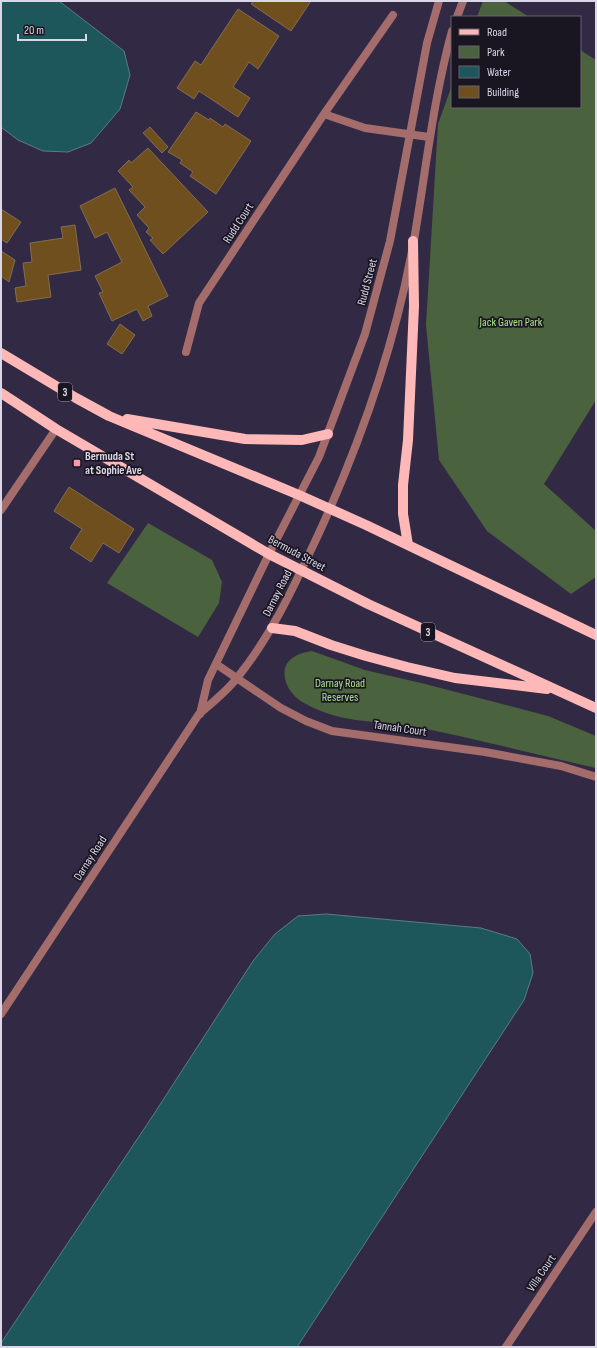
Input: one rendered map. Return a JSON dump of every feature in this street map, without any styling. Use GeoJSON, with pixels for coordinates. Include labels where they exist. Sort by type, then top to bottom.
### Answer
{"type":"FeatureCollection","features":[{"type":"Feature","properties":{"kind":"main road"},"geometry":{"type":"LineString","coordinates":[[408,545],[403,514],[414,306],[413,241]]}},
{"type":"Feature","properties":{"kind":"main road","name":"3"},"geometry":{"type":"LineString","coordinates":[[1,353],[109,416],[299,495],[408,545],[596,635]]}},
{"type":"Feature","properties":{"kind":"main road","name":"Bermuda Street"},"geometry":{"type":"LineString","coordinates":[[1,393],[56,429],[269,554],[301,571],[374,607],[596,708]]}},
{"type":"Feature","properties":{"kind":"main road"},"geometry":{"type":"LineString","coordinates":[[109,416],[245,439],[302,440],[328,434]]}},
{"type":"Feature","properties":{"kind":"main road"},"geometry":{"type":"LineString","coordinates":[[272,628],[295,631],[331,645],[366,656],[455,678],[557,690]]}},
{"type":"Feature","properties":{"kind":"street","name":"Rudd Street"},"geometry":{"type":"LineString","coordinates":[[269,554],[319,457],[366,334],[390,241],[428,43],[439,1]]}},
{"type":"Feature","properties":{"kind":"street"},"geometry":{"type":"LineString","coordinates":[[457,16],[463,1]]}},
{"type":"Feature","properties":{"kind":"street","name":"Rudd Court"},"geometry":{"type":"LineString","coordinates":[[186,352],[199,303],[324,114],[393,15]]}},
{"type":"Feature","properties":{"kind":"street"},"geometry":{"type":"LineString","coordinates":[[330,509],[349,466],[367,418],[382,372],[395,324],[413,241],[437,90],[451,35]]}},
{"type":"Feature","properties":{"kind":"street"},"geometry":{"type":"LineString","coordinates":[[324,114],[365,128],[429,137]]}},
{"type":"Feature","properties":{"kind":"street"},"geometry":{"type":"LineString","coordinates":[[1,510],[56,429]]}},
{"type":"Feature","properties":{"kind":"street","name":"Darnay Road"},"geometry":{"type":"LineString","coordinates":[[1,1014],[199,714],[227,690],[237,679],[262,644],[272,628],[301,571],[330,509]]}},
{"type":"Feature","properties":{"kind":"street","name":"Darnay Road"},"geometry":{"type":"LineString","coordinates":[[199,714],[208,680],[269,554]]}},
{"type":"Feature","properties":{"kind":"street","name":"Tannah Court"},"geometry":{"type":"LineString","coordinates":[[216,664],[281,708],[306,721],[332,731],[485,752],[561,766],[596,777]]}},
{"type":"Feature","properties":{"kind":"street","name":"Villa Court"},"geometry":{"type":"LineString","coordinates":[[506,1347],[596,1212]]}},
{"type":"Feature","properties":{"kind":"green space"},"geometry":{"type":"Polygon","coordinates":[[[483,1],[504,1],[527,16],[477,16],[483,1]]]}},
{"type":"Feature","properties":{"kind":"green space","name":"Jack Gaven Park"},"geometry":{"type":"Polygon","coordinates":[[[581,51],[596,60],[596,400],[544,484],[596,531],[596,577],[571,594],[487,531],[439,460],[426,325],[438,124],[451,88],[451,108],[581,108],[581,51]]]}},
{"type":"Feature","properties":{"kind":"green space"},"geometry":{"type":"Polygon","coordinates":[[[148,523],[212,560],[222,582],[219,603],[198,637],[107,583],[148,523]]]}},
{"type":"Feature","properties":{"kind":"green space","name":"Darnay Road Reserves"},"geometry":{"type":"Polygon","coordinates":[[[312,651],[365,670],[548,716],[596,736],[596,768],[466,737],[422,728],[362,721],[333,715],[318,710],[304,703],[292,693],[284,674],[287,664],[292,658],[312,651]]]}},
{"type":"Feature","properties":{"kind":"water"},"geometry":{"type":"Polygon","coordinates":[[[1,1],[59,1],[124,51],[130,75],[120,109],[91,143],[68,152],[43,151],[18,140],[1,127],[1,1]]]}},
{"type":"Feature","properties":{"kind":"water"},"geometry":{"type":"Polygon","coordinates":[[[326,914],[481,928],[517,939],[530,954],[533,973],[524,1000],[297,1347],[1,1347],[1,1343],[152,1117],[253,961],[275,934],[298,916],[326,914]]]}},
{"type":"Feature","properties":{"kind":"building"},"geometry":{"type":"Polygon","coordinates":[[[253,1],[311,1],[291,31],[251,4],[253,1]]]}},
{"type":"Feature","properties":{"kind":"building"},"geometry":{"type":"Polygon","coordinates":[[[238,9],[279,36],[258,69],[249,62],[233,87],[250,98],[238,117],[199,91],[194,99],[177,88],[195,61],[201,65],[238,9]]]}},
{"type":"Feature","properties":{"kind":"building"},"geometry":{"type":"Polygon","coordinates":[[[196,112],[209,120],[210,118],[223,127],[225,124],[251,141],[216,194],[190,176],[193,172],[180,163],[182,160],[168,152],[196,112]]]}},
{"type":"Feature","properties":{"kind":"building"},"geometry":{"type":"Polygon","coordinates":[[[150,127],[168,147],[162,153],[143,133],[150,127]]]}},
{"type":"Feature","properties":{"kind":"building"},"geometry":{"type":"Polygon","coordinates":[[[148,148],[208,212],[163,254],[150,240],[153,238],[146,232],[149,228],[137,215],[145,207],[129,190],[133,187],[118,171],[129,160],[131,163],[148,148]]]}},
{"type":"Feature","properties":{"kind":"building"},"geometry":{"type":"Polygon","coordinates":[[[115,188],[168,296],[148,306],[152,316],[143,321],[137,309],[112,321],[99,293],[103,292],[95,276],[122,262],[107,232],[95,238],[80,206],[115,188]]]}},
{"type":"Feature","properties":{"kind":"building"},"geometry":{"type":"Polygon","coordinates":[[[1,209],[21,222],[7,243],[1,239],[1,209]]]}},
{"type":"Feature","properties":{"kind":"building"},"geometry":{"type":"Polygon","coordinates":[[[75,225],[81,270],[48,275],[51,297],[17,302],[15,288],[26,286],[23,263],[32,262],[30,243],[63,238],[61,227],[75,225]]]}},
{"type":"Feature","properties":{"kind":"building"},"geometry":{"type":"Polygon","coordinates":[[[1,251],[15,260],[9,282],[1,276],[1,251]]]}},
{"type":"Feature","properties":{"kind":"building"},"geometry":{"type":"Polygon","coordinates":[[[120,324],[135,335],[122,354],[107,344],[120,324]]]}},
{"type":"Feature","properties":{"kind":"building"},"geometry":{"type":"Polygon","coordinates":[[[69,487],[134,529],[119,553],[103,543],[91,562],[70,548],[82,529],[54,511],[69,487]]]}},
{"type":"Feature","properties":{"kind":"place","name":"Bermuda St at Sophie Ave"},"geometry":{"type":"Point","coordinates":[77,463]}}]}
